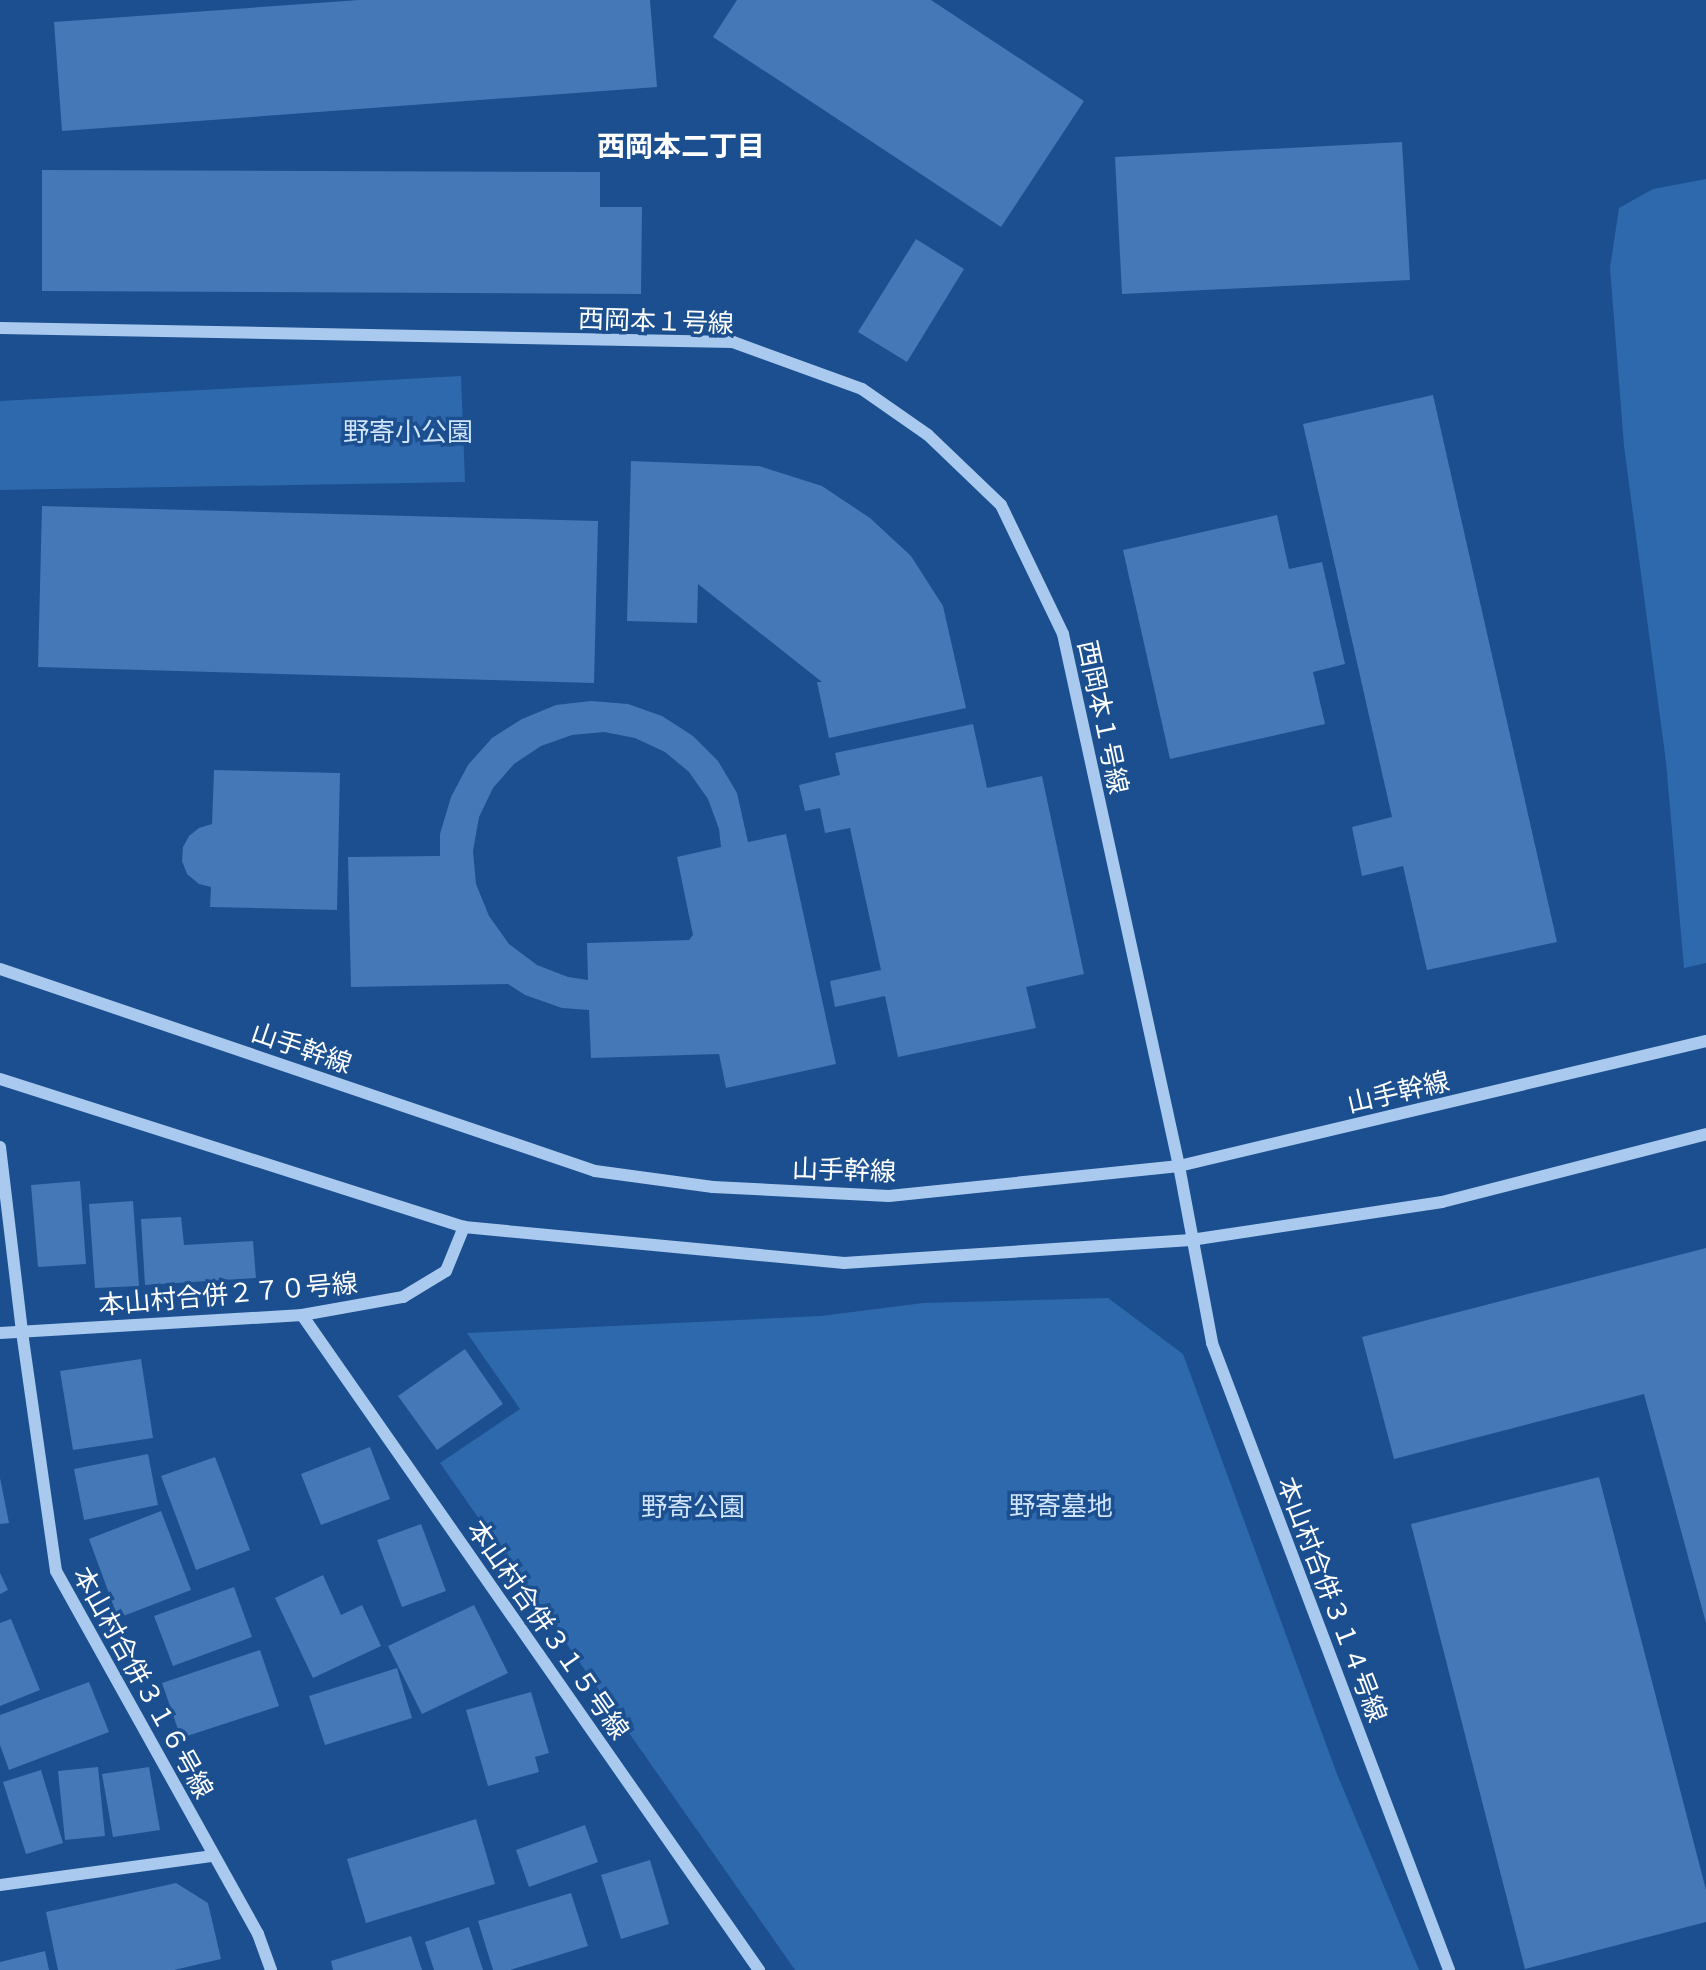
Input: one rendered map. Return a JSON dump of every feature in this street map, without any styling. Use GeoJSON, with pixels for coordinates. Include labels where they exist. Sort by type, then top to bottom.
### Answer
{"type":"FeatureCollection","features":[{"type":"Feature","properties":{"kind":"street","name":"西岡本１号線"},"geometry":{"type":"LineString","coordinates":[[0,328],[733,342],[862,389],[928,435],[1001,505],[1063,634],[1179,1166],[1191,1240]]}},
{"type":"Feature","properties":{"kind":"street","name":"山手幹線"},"geometry":{"type":"LineString","coordinates":[[0,968],[595,1171],[713,1187],[889,1196],[1179,1166],[1706,1041]]}},
{"type":"Feature","properties":{"kind":"street"},"geometry":{"type":"LineString","coordinates":[[0,1079],[464,1227],[844,1263],[1191,1240],[1442,1202],[1706,1134]]}},
{"type":"Feature","properties":{"kind":"street","name":"本山村合併３１６号線"},"geometry":{"type":"LineString","coordinates":[[0,1147],[22,1332],[56,1571],[258,1934],[271,1970]]}},
{"type":"Feature","properties":{"kind":"street","name":"本山村合併２７０号線"},"geometry":{"type":"LineString","coordinates":[[0,1333],[302,1315],[403,1297],[446,1271],[464,1227]]}},
{"type":"Feature","properties":{"kind":"street","name":"本山村合併３１４号線"},"geometry":{"type":"LineString","coordinates":[[1191,1240],[1212,1343],[1449,1970]]}},
{"type":"Feature","properties":{"kind":"street","name":"本山村合併３１５号線"},"geometry":{"type":"LineString","coordinates":[[302,1315],[760,1970]]}},
{"type":"Feature","properties":{"kind":"street"},"geometry":{"type":"LineString","coordinates":[[0,1885],[213,1856]]}},
{"type":"Feature","properties":{"kind":"green space"},"geometry":{"type":"Polygon","coordinates":[[[1706,179],[1706,963],[1684,968],[1666,762],[1624,446],[1610,268],[1619,208],[1653,189],[1706,179]]]}},
{"type":"Feature","properties":{"kind":"green space","name":"野寄小公園"},"geometry":{"type":"Polygon","coordinates":[[[461,376],[465,482],[0,490],[0,401],[461,376]]]}},
{"type":"Feature","properties":{"kind":"green space","name":"野寄公園"},"geometry":{"type":"Polygon","coordinates":[[[1108,1298],[1183,1354],[1337,1774],[1419,1970],[795,1970],[440,1463],[520,1409],[467,1333],[821,1316],[923,1303],[1108,1298]]]}},
{"type":"Feature","properties":{"kind":"building"},"geometry":{"type":"Polygon","coordinates":[[[359,0],[650,0],[657,87],[62,131],[54,22],[359,0]]]}},
{"type":"Feature","properties":{"kind":"building"},"geometry":{"type":"Polygon","coordinates":[[[737,0],[931,0],[1084,101],[1001,227],[713,37],[737,0]]]}},
{"type":"Feature","properties":{"kind":"building"},"geometry":{"type":"Polygon","coordinates":[[[1402,142],[1410,280],[1122,294],[1115,157],[1402,142]]]}},
{"type":"Feature","properties":{"kind":"building"},"geometry":{"type":"Polygon","coordinates":[[[42,170],[600,172],[600,207],[642,207],[641,294],[42,291],[42,170]]]}},
{"type":"Feature","properties":{"kind":"building"},"geometry":{"type":"Polygon","coordinates":[[[916,239],[964,269],[907,362],[858,332],[916,239]]]}},
{"type":"Feature","properties":{"kind":"building"},"geometry":{"type":"Polygon","coordinates":[[[1433,395],[1557,942],[1427,970],[1403,866],[1362,876],[1352,827],[1392,817],[1303,424],[1433,395]]]}},
{"type":"Feature","properties":{"kind":"building"},"geometry":{"type":"Polygon","coordinates":[[[631,461],[759,466],[822,486],[870,518],[911,556],[943,606],[966,708],[829,738],[817,682],[822,682],[698,584],[697,623],[627,621],[631,461]]]}},
{"type":"Feature","properties":{"kind":"building"},"geometry":{"type":"Polygon","coordinates":[[[42,506],[598,521],[594,683],[38,667],[42,506]]]}},
{"type":"Feature","properties":{"kind":"building"},"geometry":{"type":"Polygon","coordinates":[[[1277,515],[1289,569],[1322,562],[1345,664],[1313,672],[1325,724],[1170,759],[1123,550],[1277,515]]]}},
{"type":"Feature","properties":{"kind":"building"},"geometry":{"type":"Polygon","coordinates":[[[591,701],[628,704],[662,716],[693,736],[718,761],[737,793],[748,842],[786,834],[836,1064],[726,1088],[719,1054],[591,1058],[589,1010],[562,1008],[525,995],[508,984],[351,987],[348,857],[440,856],[440,834],[451,797],[468,765],[492,738],[522,719],[556,705],[591,701]],[[604,732],[572,735],[541,746],[514,764],[493,788],[479,817],[473,851],[476,884],[489,916],[509,944],[537,965],[568,977],[588,980],[587,943],[689,940],[693,935],[677,857],[721,847],[719,829],[708,799],[689,772],[665,752],[635,738],[604,732]]]}},
{"type":"Feature","properties":{"kind":"building"},"geometry":{"type":"Polygon","coordinates":[[[973,724],[987,788],[1042,776],[1084,974],[1026,987],[1036,1028],[898,1057],[885,996],[835,1007],[830,981],[881,970],[850,828],[825,833],[820,808],[805,811],[799,785],[840,775],[835,753],[973,724]]]}},
{"type":"Feature","properties":{"kind":"building"},"geometry":{"type":"Polygon","coordinates":[[[214,770],[340,773],[337,910],[210,907],[211,887],[199,884],[187,874],[182,861],[183,847],[189,836],[199,828],[212,824],[214,770]]]}},
{"type":"Feature","properties":{"kind":"building"},"geometry":{"type":"Polygon","coordinates":[[[80,1181],[86,1264],[38,1267],[31,1185],[80,1181]]]}},
{"type":"Feature","properties":{"kind":"building"},"geometry":{"type":"Polygon","coordinates":[[[133,1201],[139,1286],[95,1288],[89,1204],[133,1201]]]}},
{"type":"Feature","properties":{"kind":"building"},"geometry":{"type":"Polygon","coordinates":[[[181,1217],[184,1245],[253,1241],[256,1278],[145,1285],[141,1219],[181,1217]]]}},
{"type":"Feature","properties":{"kind":"building"},"geometry":{"type":"Polygon","coordinates":[[[1706,1248],[1706,1623],[1644,1394],[1394,1459],[1362,1337],[1706,1248]]]}},
{"type":"Feature","properties":{"kind":"building"},"geometry":{"type":"Polygon","coordinates":[[[465,1349],[503,1404],[437,1450],[398,1396],[465,1349]]]}},
{"type":"Feature","properties":{"kind":"building"},"geometry":{"type":"Polygon","coordinates":[[[141,1359],[153,1438],[73,1450],[60,1371],[141,1359]]]}},
{"type":"Feature","properties":{"kind":"building"},"geometry":{"type":"Polygon","coordinates":[[[370,1447],[390,1499],[321,1525],[301,1474],[370,1447]]]}},
{"type":"Feature","properties":{"kind":"building"},"geometry":{"type":"Polygon","coordinates":[[[148,1454],[158,1505],[84,1520],[74,1469],[148,1454]]]}},
{"type":"Feature","properties":{"kind":"building"},"geometry":{"type":"Polygon","coordinates":[[[215,1457],[250,1550],[196,1570],[161,1476],[215,1457]]]}},
{"type":"Feature","properties":{"kind":"building"},"geometry":{"type":"Polygon","coordinates":[[[1599,1477],[1706,1890],[1706,1922],[1525,1969],[1411,1524],[1599,1477]]]}},
{"type":"Feature","properties":{"kind":"building"},"geometry":{"type":"Polygon","coordinates":[[[0,1478],[9,1523],[0,1524],[0,1478]]]}},
{"type":"Feature","properties":{"kind":"building"},"geometry":{"type":"Polygon","coordinates":[[[161,1511],[191,1590],[118,1618],[89,1539],[161,1511]]]}},
{"type":"Feature","properties":{"kind":"building"},"geometry":{"type":"Polygon","coordinates":[[[421,1524],[446,1591],[402,1607],[377,1540],[421,1524]]]}},
{"type":"Feature","properties":{"kind":"building"},"geometry":{"type":"Polygon","coordinates":[[[0,1573],[8,1590],[0,1594],[0,1573]]]}},
{"type":"Feature","properties":{"kind":"building"},"geometry":{"type":"Polygon","coordinates":[[[323,1575],[341,1615],[362,1605],[381,1646],[313,1678],[275,1598],[323,1575]]]}},
{"type":"Feature","properties":{"kind":"building"},"geometry":{"type":"Polygon","coordinates":[[[234,1587],[252,1637],[173,1666],[154,1616],[234,1587]]]}},
{"type":"Feature","properties":{"kind":"building"},"geometry":{"type":"Polygon","coordinates":[[[474,1605],[508,1673],[422,1714],[388,1646],[474,1605]]]}},
{"type":"Feature","properties":{"kind":"building"},"geometry":{"type":"Polygon","coordinates":[[[11,1619],[40,1690],[0,1706],[0,1623],[11,1619]]]}},
{"type":"Feature","properties":{"kind":"building"},"geometry":{"type":"Polygon","coordinates":[[[260,1650],[279,1706],[181,1738],[162,1683],[260,1650]]]}},
{"type":"Feature","properties":{"kind":"building"},"geometry":{"type":"Polygon","coordinates":[[[397,1668],[412,1718],[325,1745],[309,1696],[397,1668]]]}},
{"type":"Feature","properties":{"kind":"building"},"geometry":{"type":"Polygon","coordinates":[[[89,1682],[109,1732],[9,1770],[0,1745],[0,1715],[89,1682]]]}},
{"type":"Feature","properties":{"kind":"building"},"geometry":{"type":"Polygon","coordinates":[[[531,1692],[549,1753],[535,1757],[539,1772],[488,1786],[466,1710],[531,1692]]]}},
{"type":"Feature","properties":{"kind":"building"},"geometry":{"type":"Polygon","coordinates":[[[98,1767],[105,1836],[65,1840],[58,1771],[98,1767]]]}},
{"type":"Feature","properties":{"kind":"building"},"geometry":{"type":"Polygon","coordinates":[[[149,1767],[160,1830],[113,1837],[102,1774],[149,1767]]]}},
{"type":"Feature","properties":{"kind":"building"},"geometry":{"type":"Polygon","coordinates":[[[41,1770],[63,1843],[26,1854],[3,1782],[41,1770]]]}},
{"type":"Feature","properties":{"kind":"building"},"geometry":{"type":"Polygon","coordinates":[[[476,1819],[495,1884],[366,1923],[347,1859],[476,1819]]]}},
{"type":"Feature","properties":{"kind":"building"},"geometry":{"type":"Polygon","coordinates":[[[585,1825],[598,1862],[529,1887],[516,1850],[585,1825]]]}},
{"type":"Feature","properties":{"kind":"building"},"geometry":{"type":"Polygon","coordinates":[[[650,1860],[669,1924],[621,1939],[601,1875],[650,1860]]]}},
{"type":"Feature","properties":{"kind":"building"},"geometry":{"type":"Polygon","coordinates":[[[176,1883],[208,1903],[221,1959],[174,1970],[58,1970],[46,1912],[176,1883]]]}},
{"type":"Feature","properties":{"kind":"building"},"geometry":{"type":"Polygon","coordinates":[[[571,1893],[588,1946],[510,1970],[493,1970],[478,1921],[571,1893]]]}},
{"type":"Feature","properties":{"kind":"building"},"geometry":{"type":"Polygon","coordinates":[[[469,1927],[483,1970],[434,1970],[425,1942],[469,1927]]]}},
{"type":"Feature","properties":{"kind":"building"},"geometry":{"type":"Polygon","coordinates":[[[411,1936],[422,1970],[333,1970],[331,1961],[411,1936]]]}},
{"type":"Feature","properties":{"kind":"building"},"geometry":{"type":"Polygon","coordinates":[[[45,1951],[49,1970],[0,1970],[0,1962],[45,1951]]]}},
{"type":"Feature","properties":{"kind":"district","name":"西岡本二丁目"},"geometry":{"type":"Point","coordinates":[681,145]}},
{"type":"Feature","properties":{"kind":"park label","name":"野寄墓地"},"geometry":{"type":"Point","coordinates":[1061,1505]}}]}
